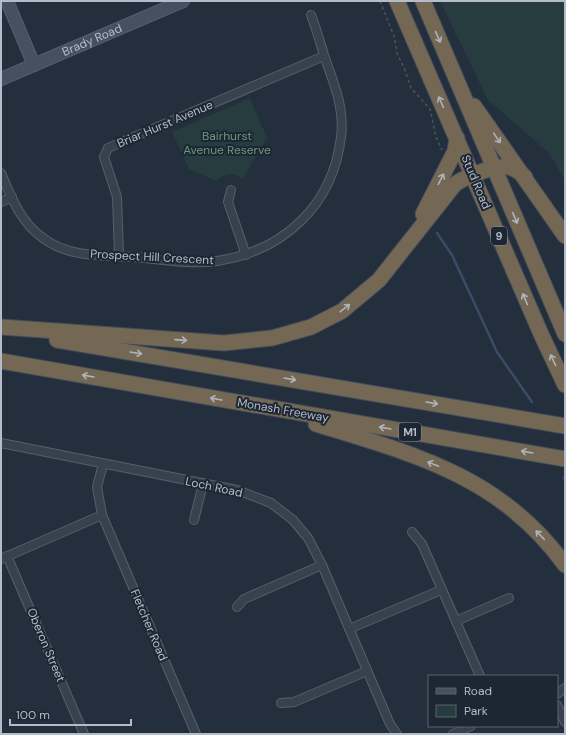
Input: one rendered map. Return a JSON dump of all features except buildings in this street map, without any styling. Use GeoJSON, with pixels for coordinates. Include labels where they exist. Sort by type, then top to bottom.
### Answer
{"type":"FeatureCollection","features":[{"type":"Feature","properties":{"kind":"highway","name":"Stud Road"},"geometry":{"type":"LineString","coordinates":[[397,1],[541,334],[565,385]]}},
{"type":"Feature","properties":{"kind":"highway","name":"Stud Road"},"geometry":{"type":"LineString","coordinates":[[422,1],[459,84],[565,334]]}},
{"type":"Feature","properties":{"kind":"highway"},"geometry":{"type":"LineString","coordinates":[[459,84],[525,176],[565,236]]}},
{"type":"Feature","properties":{"kind":"highway"},"geometry":{"type":"LineString","coordinates":[[422,227],[422,217],[455,151],[457,138]]}},
{"type":"Feature","properties":{"kind":"highway"},"geometry":{"type":"LineString","coordinates":[[1,327],[224,343],[272,338],[311,327],[342,311],[379,280],[455,184],[473,175],[494,169],[510,168],[525,176]]}},
{"type":"Feature","properties":{"kind":"highway"},"geometry":{"type":"LineString","coordinates":[[1,330],[565,426]]}},
{"type":"Feature","properties":{"kind":"highway","name":"Monash Freeway"},"geometry":{"type":"LineString","coordinates":[[1,361],[565,459]]}},
{"type":"Feature","properties":{"kind":"highway"},"geometry":{"type":"LineString","coordinates":[[255,406],[389,446],[472,481],[493,494],[518,513],[554,549],[565,565]]}},
{"type":"Feature","properties":{"kind":"main road"},"geometry":{"type":"LineString","coordinates":[[7,1],[34,65]]}},
{"type":"Feature","properties":{"kind":"main road","name":"Brady Road"},"geometry":{"type":"LineString","coordinates":[[1,79],[183,1]]}},
{"type":"Feature","properties":{"kind":"street","name":"Prospect Hill Crescent"},"geometry":{"type":"LineString","coordinates":[[1,173],[24,222],[43,239],[72,252],[94,256],[216,261],[246,254],[273,244],[298,225],[320,198],[336,167],[341,136],[341,111],[336,87],[324,56],[312,15]]}},
{"type":"Feature","properties":{"kind":"street","name":"Briar Hurst Avenue"},"geometry":{"type":"LineString","coordinates":[[119,256],[117,197],[104,157],[108,148],[324,56]]}},
{"type":"Feature","properties":{"kind":"street"},"geometry":{"type":"LineString","coordinates":[[231,190],[228,202],[246,254]]}},
{"type":"Feature","properties":{"kind":"street"},"geometry":{"type":"LineString","coordinates":[[1,202],[12,197]]}},
{"type":"Feature","properties":{"kind":"street","name":"Loch Road"},"geometry":{"type":"LineString","coordinates":[[1,443],[237,490],[271,503],[293,520],[308,538],[322,565],[390,724],[397,734]]}},
{"type":"Feature","properties":{"kind":"street","name":"Fletcher Road"},"geometry":{"type":"LineString","coordinates":[[103,464],[97,486],[102,515],[196,734]]}},
{"type":"Feature","properties":{"kind":"street"},"geometry":{"type":"LineString","coordinates":[[194,520],[203,484]]}},
{"type":"Feature","properties":{"kind":"street"},"geometry":{"type":"LineString","coordinates":[[4,558],[102,515]]}},
{"type":"Feature","properties":{"kind":"street"},"geometry":{"type":"LineString","coordinates":[[412,532],[422,544],[480,675]]}},
{"type":"Feature","properties":{"kind":"street","name":"Oberon Street"},"geometry":{"type":"LineString","coordinates":[[4,558],[84,734]]}},
{"type":"Feature","properties":{"kind":"street"},"geometry":{"type":"LineString","coordinates":[[238,607],[244,599],[322,565]]}},
{"type":"Feature","properties":{"kind":"street"},"geometry":{"type":"LineString","coordinates":[[349,629],[441,590]]}},
{"type":"Feature","properties":{"kind":"street"},"geometry":{"type":"LineString","coordinates":[[456,621],[509,598]]}},
{"type":"Feature","properties":{"kind":"street"},"geometry":{"type":"LineString","coordinates":[[281,703],[294,702],[367,671]]}},
{"type":"Feature","properties":{"kind":"street"},"geometry":{"type":"LineString","coordinates":[[558,707],[565,722]]}},
{"type":"Feature","properties":{"kind":"street","name":"Loch Road"},"geometry":{"type":"LineString","coordinates":[[390,724],[392,734]]}},
{"type":"Feature","properties":{"kind":"street"},"geometry":{"type":"LineString","coordinates":[[453,734],[470,727]]}},
{"type":"Feature","properties":{"kind":"path"},"geometry":{"type":"LineString","coordinates":[[380,1],[394,36],[397,53],[411,88],[430,110],[436,137],[440,147],[446,154]]}},
{"type":"Feature","properties":{"kind":"green space"},"geometry":{"type":"Polygon","coordinates":[[[440,1],[565,1],[565,181],[550,154],[488,100],[440,1]]]}},
{"type":"Feature","properties":{"kind":"green space","name":"Bairhurst Avenue Reserve"},"geometry":{"type":"Polygon","coordinates":[[[250,98],[267,138],[242,180],[236,175],[229,174],[222,176],[216,181],[189,169],[172,132],[250,98]]]}},
{"type":"Feature","properties":{"kind":"waterway"},"geometry":{"type":"LineString","coordinates":[[437,233],[452,255],[497,352],[532,402]]}}]}
